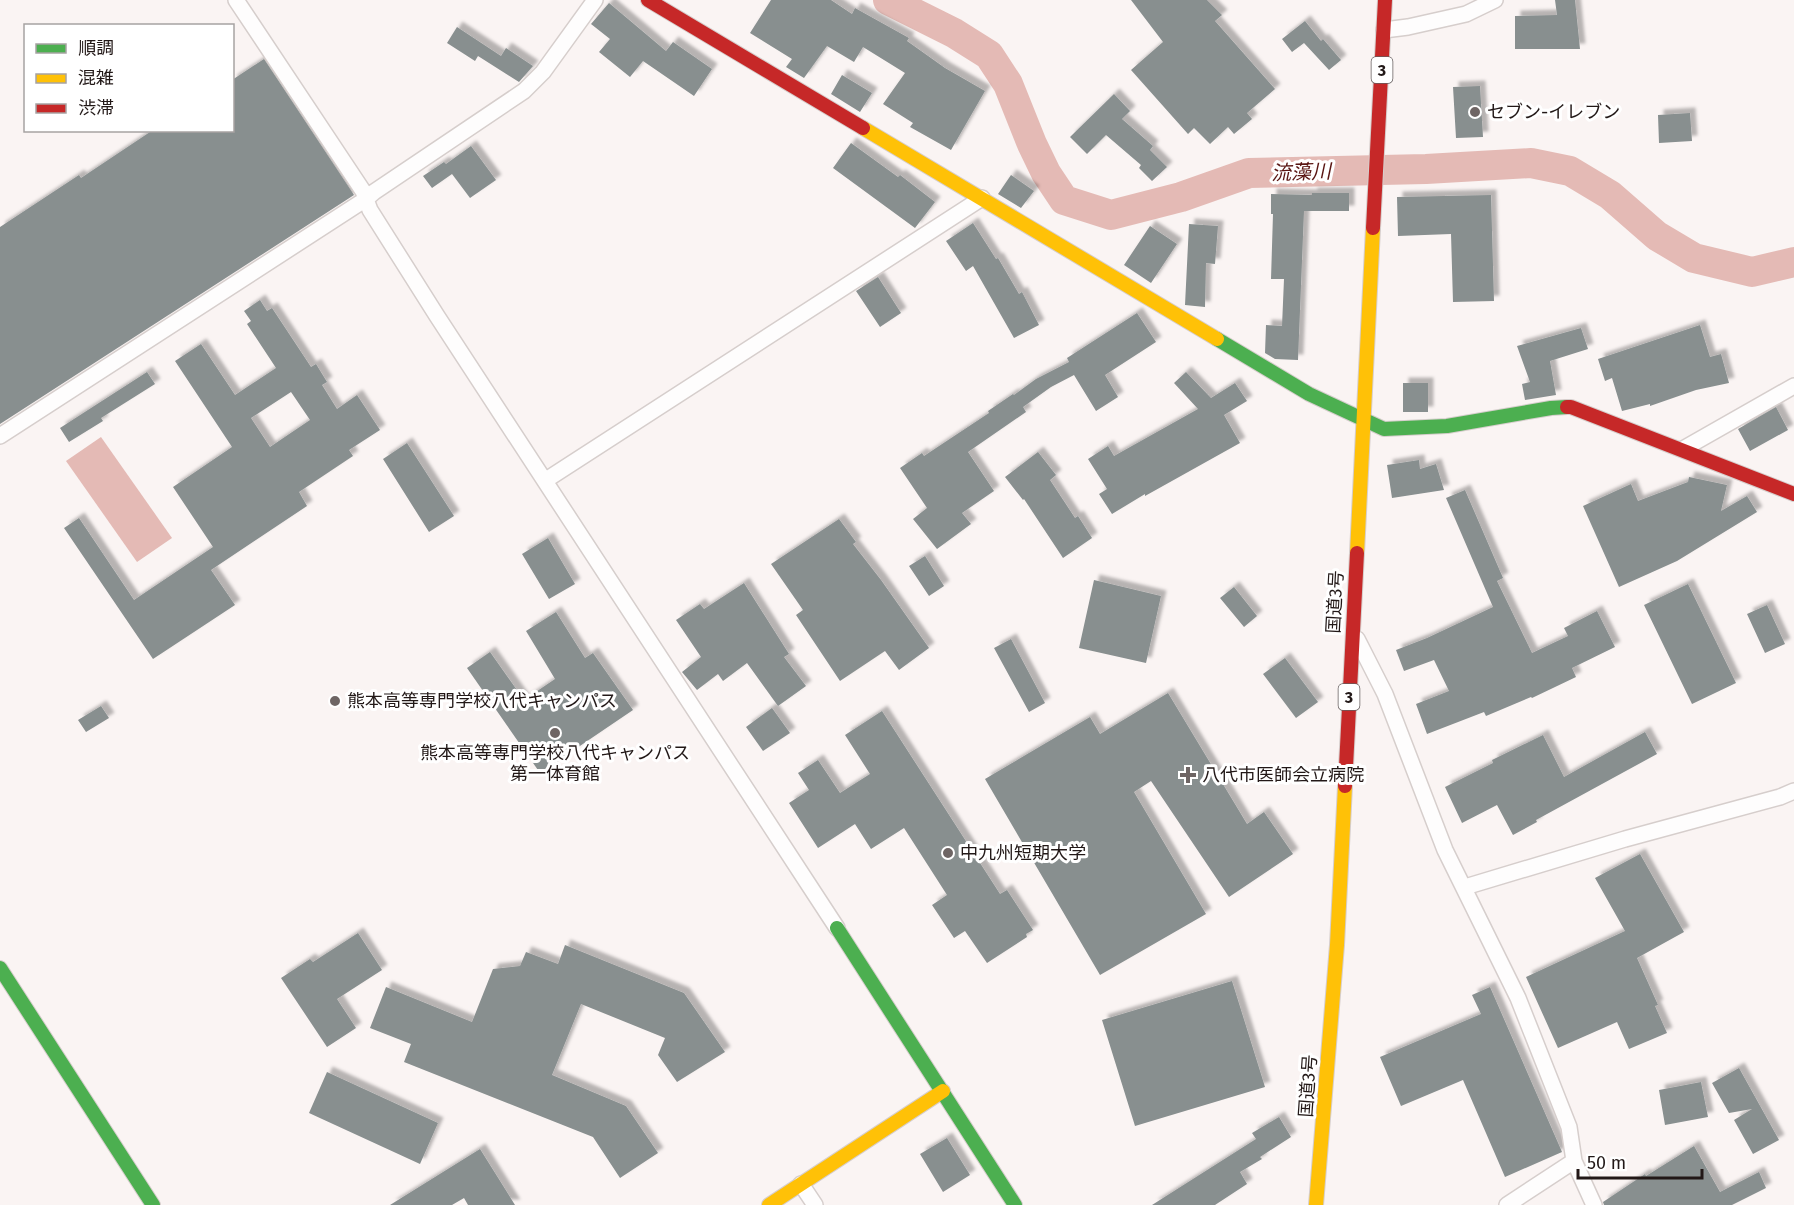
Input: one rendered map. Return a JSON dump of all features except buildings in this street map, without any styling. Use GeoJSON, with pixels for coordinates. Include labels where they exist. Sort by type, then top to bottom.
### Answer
{"type":"FeatureCollection","features":[{"type":"Feature","properties":{"kind":"main road"},"geometry":{"type":"LineString","coordinates":[[648,0],[1309,394],[1384,429],[1447,426],[1551,408],[1571,407],[1794,494]]}},
{"type":"Feature","properties":{"kind":"main road","name":"国道3号"},"geometry":{"type":"LineString","coordinates":[[1316,1205],[1337,945],[1379,139],[1384,0]]}},
{"type":"Feature","properties":{"kind":"main road"},"geometry":{"type":"LineString","coordinates":[[837,928],[1015,1205]]}},
{"type":"Feature","properties":{"kind":"main road"},"geometry":{"type":"LineString","coordinates":[[0,968],[153,1205]]}},
{"type":"Feature","properties":{"kind":"main road"},"geometry":{"type":"LineString","coordinates":[[769,1205],[943,1091]]}},
{"type":"Feature","properties":{"kind":"street"},"geometry":{"type":"LineString","coordinates":[[236,0],[363,191],[431,306],[837,928]]}},
{"type":"Feature","properties":{"kind":"street"},"geometry":{"type":"LineString","coordinates":[[0,436],[366,199],[524,91],[543,72],[595,0]]}},
{"type":"Feature","properties":{"kind":"street"},"geometry":{"type":"LineString","coordinates":[[1384,30],[1466,14],[1495,0]]}},
{"type":"Feature","properties":{"kind":"street"},"geometry":{"type":"LineString","coordinates":[[546,480],[982,198]]}},
{"type":"Feature","properties":{"kind":"street"},"geometry":{"type":"LineString","coordinates":[[1683,449],[1794,386]]}},
{"type":"Feature","properties":{"kind":"street"},"geometry":{"type":"LineString","coordinates":[[1352,628],[1385,694],[1445,850],[1518,998],[1569,1127],[1574,1161],[1594,1205]]}},
{"type":"Feature","properties":{"kind":"street"},"geometry":{"type":"LineString","coordinates":[[1464,887],[1624,839],[1780,797],[1794,791]]}},
{"type":"Feature","properties":{"kind":"street"},"geometry":{"type":"LineString","coordinates":[[1507,1205],[1574,1161]]}},
{"type":"Feature","properties":{"kind":"street"},"geometry":{"type":"LineString","coordinates":[[801,1184],[815,1205]]}},
{"type":"Feature","properties":{"kind":"shaded area"},"geometry":{"type":"Polygon","coordinates":[[[101,437],[172,538],[137,562],[66,461],[101,437]]]}},
{"type":"Feature","properties":{"kind":"waterway","name":"流藻川"},"geometry":{"type":"LineString","coordinates":[[888,0],[954,33],[989,55],[1008,84],[1046,173],[1064,200],[1111,215],[1181,197],[1249,173],[1426,169],[1531,163],[1570,171],[1610,195],[1657,236],[1694,258],[1752,272],[1794,262]]}},
{"type":"Feature","properties":{"kind":"traffic: fast"},"geometry":{"type":"LineString","coordinates":[[1217,339],[1309,394],[1384,429],[1447,426],[1567,407]]}},
{"type":"Feature","properties":{"kind":"traffic: fast"},"geometry":{"type":"LineString","coordinates":[[837,928],[1015,1205]]}},
{"type":"Feature","properties":{"kind":"traffic: fast"},"geometry":{"type":"LineString","coordinates":[[0,968],[153,1205]]}},
{"type":"Feature","properties":{"kind":"traffic: slow"},"geometry":{"type":"LineString","coordinates":[[863,128],[1217,339]]}},
{"type":"Feature","properties":{"kind":"traffic: slow"},"geometry":{"type":"LineString","coordinates":[[1357,553],[1373,228]]}},
{"type":"Feature","properties":{"kind":"traffic: slow"},"geometry":{"type":"LineString","coordinates":[[1316,1205],[1337,945],[1345,786]]}},
{"type":"Feature","properties":{"kind":"traffic: slow"},"geometry":{"type":"LineString","coordinates":[[769,1205],[943,1091]]}},
{"type":"Feature","properties":{"kind":"traffic: jam"},"geometry":{"type":"LineString","coordinates":[[648,0],[863,128]]}},
{"type":"Feature","properties":{"kind":"traffic: jam"},"geometry":{"type":"LineString","coordinates":[[1373,228],[1385,0]]}},
{"type":"Feature","properties":{"kind":"traffic: jam"},"geometry":{"type":"LineString","coordinates":[[1567,407],[1794,494]]}},
{"type":"Feature","properties":{"kind":"traffic: jam"},"geometry":{"type":"LineString","coordinates":[[1345,786],[1357,553]]}},
{"type":"Feature","properties":{"kind":"place","name":"セブン-イレブン"},"geometry":{"type":"Point","coordinates":[1475,112]}},
{"type":"Feature","properties":{"kind":"place","name":"熊本高等専門学校八代キャンパス"},"geometry":{"type":"Point","coordinates":[335,701]}},
{"type":"Feature","properties":{"kind":"place","name":"熊本高等専門学校八代キャンパス 第一体育館"},"geometry":{"type":"Point","coordinates":[555,733]}},
{"type":"Feature","properties":{"kind":"place","name":"八代市医師会立病院"},"geometry":{"type":"Point","coordinates":[1188,775]}},
{"type":"Feature","properties":{"kind":"place","name":"中九州短期大学"},"geometry":{"type":"Point","coordinates":[948,853]}}]}
